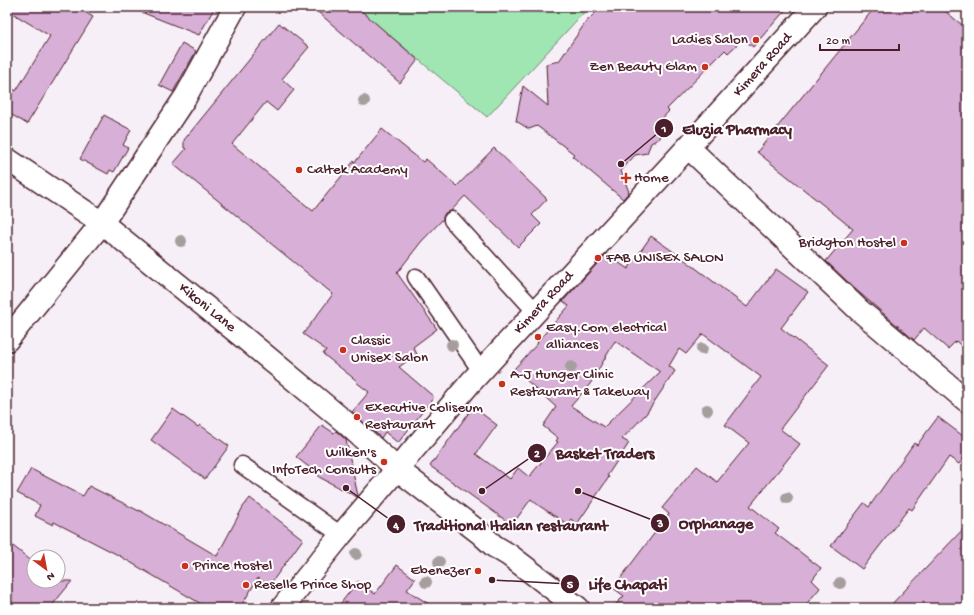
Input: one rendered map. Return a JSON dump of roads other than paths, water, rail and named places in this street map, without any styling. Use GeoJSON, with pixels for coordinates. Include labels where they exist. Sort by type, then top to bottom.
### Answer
{"type":"FeatureCollection","features":[{"type":"Feature","properties":{"kind":"street"},"geometry":{"type":"LineString","coordinates":[[7,340],[102,223],[186,96],[235,7]]}},
{"type":"Feature","properties":{"kind":"street","name":"Kimera Road"},"geometry":{"type":"LineString","coordinates":[[282,608],[341,535],[481,371],[815,7]]}},
{"type":"Feature","properties":{"kind":"street"},"geometry":{"type":"LineString","coordinates":[[688,147],[859,310],[967,401]]}},
{"type":"Feature","properties":{"kind":"street","name":"Kikoni Lane"},"geometry":{"type":"LineString","coordinates":[[7,159],[102,223],[345,422],[397,469],[480,533],[494,546],[509,555],[578,608]]}},
{"type":"Feature","properties":{"kind":"lane"},"geometry":{"type":"LineString","coordinates":[[452,220],[536,312]]}},
{"type":"Feature","properties":{"kind":"lane"},"geometry":{"type":"LineString","coordinates":[[416,276],[481,371]]}},
{"type":"Feature","properties":{"kind":"lane"},"geometry":{"type":"LineString","coordinates":[[242,465],[341,535]]}},
{"type":"Feature","properties":{"kind":"place","name":"Ladies Salon"},"geometry":{"type":"Point","coordinates":[756,40]}},
{"type":"Feature","properties":{"kind":"place","name":"Zen Beauty Glam"},"geometry":{"type":"Point","coordinates":[705,67]}},
{"type":"Feature","properties":{"kind":"place","name":"Eluzia Pharmacy"},"geometry":{"type":"Point","coordinates":[621,164]}},
{"type":"Feature","properties":{"kind":"place","name":"Caltek Academy"},"geometry":{"type":"Point","coordinates":[299,170]}},
{"type":"Feature","properties":{"kind":"place","name":"Home"},"geometry":{"type":"Point","coordinates":[626,178]}},
{"type":"Feature","properties":{"kind":"place","name":"Bridgton Hostel"},"geometry":{"type":"Point","coordinates":[904,243]}},
{"type":"Feature","properties":{"kind":"place","name":"FAB UNISEX SALON"},"geometry":{"type":"Point","coordinates":[598,258]}},
{"type":"Feature","properties":{"kind":"place","name":"Easy.Com electrical alliances"},"geometry":{"type":"Point","coordinates":[538,337]}},
{"type":"Feature","properties":{"kind":"place","name":"Classic Unisex Salon"},"geometry":{"type":"Point","coordinates":[343,350]}},
{"type":"Feature","properties":{"kind":"place","name":"A-J Hunger Clinic Restaurant & Takeway"},"geometry":{"type":"Point","coordinates":[502,384]}},
{"type":"Feature","properties":{"kind":"place","name":"Executive Coliseum Restaurant"},"geometry":{"type":"Point","coordinates":[357,417]}},
{"type":"Feature","properties":{"kind":"place","name":"Wilken's InfoTech Consults"},"geometry":{"type":"Point","coordinates":[384,462]}},
{"type":"Feature","properties":{"kind":"place","name":"Traditional Italian restaurant"},"geometry":{"type":"Point","coordinates":[346,488]}},
{"type":"Feature","properties":{"kind":"place","name":"Basket Traders"},"geometry":{"type":"Point","coordinates":[482,491]}},
{"type":"Feature","properties":{"kind":"place","name":"Orphanage"},"geometry":{"type":"Point","coordinates":[578,491]}},
{"type":"Feature","properties":{"kind":"place","name":"Prince Hostel"},"geometry":{"type":"Point","coordinates":[185,566]}},
{"type":"Feature","properties":{"kind":"place","name":"Ebenezer"},"geometry":{"type":"Point","coordinates":[478,571]}},
{"type":"Feature","properties":{"kind":"place","name":"Life Chapati"},"geometry":{"type":"Point","coordinates":[492,580]}},
{"type":"Feature","properties":{"kind":"place","name":"Reselle Prince Shop"},"geometry":{"type":"Point","coordinates":[246,585]}}]}
